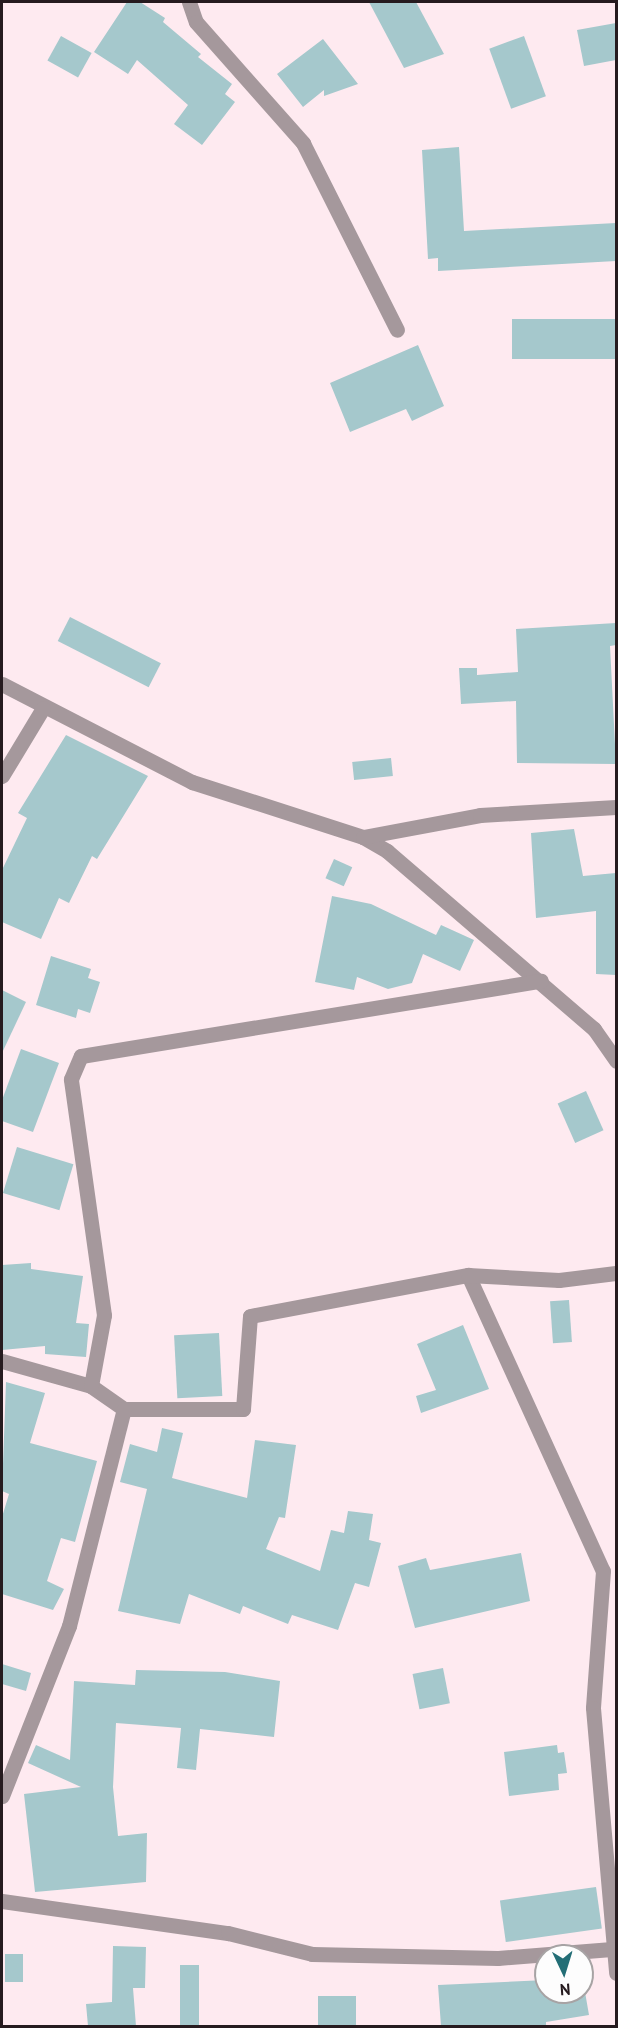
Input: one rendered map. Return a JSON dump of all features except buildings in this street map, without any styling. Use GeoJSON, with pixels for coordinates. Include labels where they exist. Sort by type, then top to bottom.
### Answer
{"type":"FeatureCollection","features":[{"type":"Feature","properties":{"kind":"street"},"geometry":{"type":"LineString","coordinates":[[189,2],[196,22],[303,142],[397,330]]}},
{"type":"Feature","properties":{"kind":"street"},"geometry":{"type":"LineString","coordinates":[[2,684],[42,708],[192,782],[363,837],[541,981],[594,1029],[616,1061]]}},
{"type":"Feature","properties":{"kind":"street"},"geometry":{"type":"LineString","coordinates":[[2,776],[42,708]]}},
{"type":"Feature","properties":{"kind":"street"},"geometry":{"type":"LineString","coordinates":[[363,837],[480,815],[616,807]]}},
{"type":"Feature","properties":{"kind":"street"},"geometry":{"type":"LineString","coordinates":[[92,1386],[104,1315],[71,1079],[81,1056],[541,981]]}},
{"type":"Feature","properties":{"kind":"street"},"geometry":{"type":"LineString","coordinates":[[2,1361],[92,1386],[124,1409],[243,1409],[250,1316],[468,1275],[559,1280],[616,1273]]}},
{"type":"Feature","properties":{"kind":"street"},"geometry":{"type":"LineString","coordinates":[[468,1275],[603,1571],[593,1708],[612,1949],[616,1973]]}},
{"type":"Feature","properties":{"kind":"street"},"geometry":{"type":"LineString","coordinates":[[2,1796],[69,1626],[124,1409]]}},
{"type":"Feature","properties":{"kind":"street"},"geometry":{"type":"LineString","coordinates":[[2,1902],[228,1933],[312,1954],[498,1958],[612,1949]]}}]}
